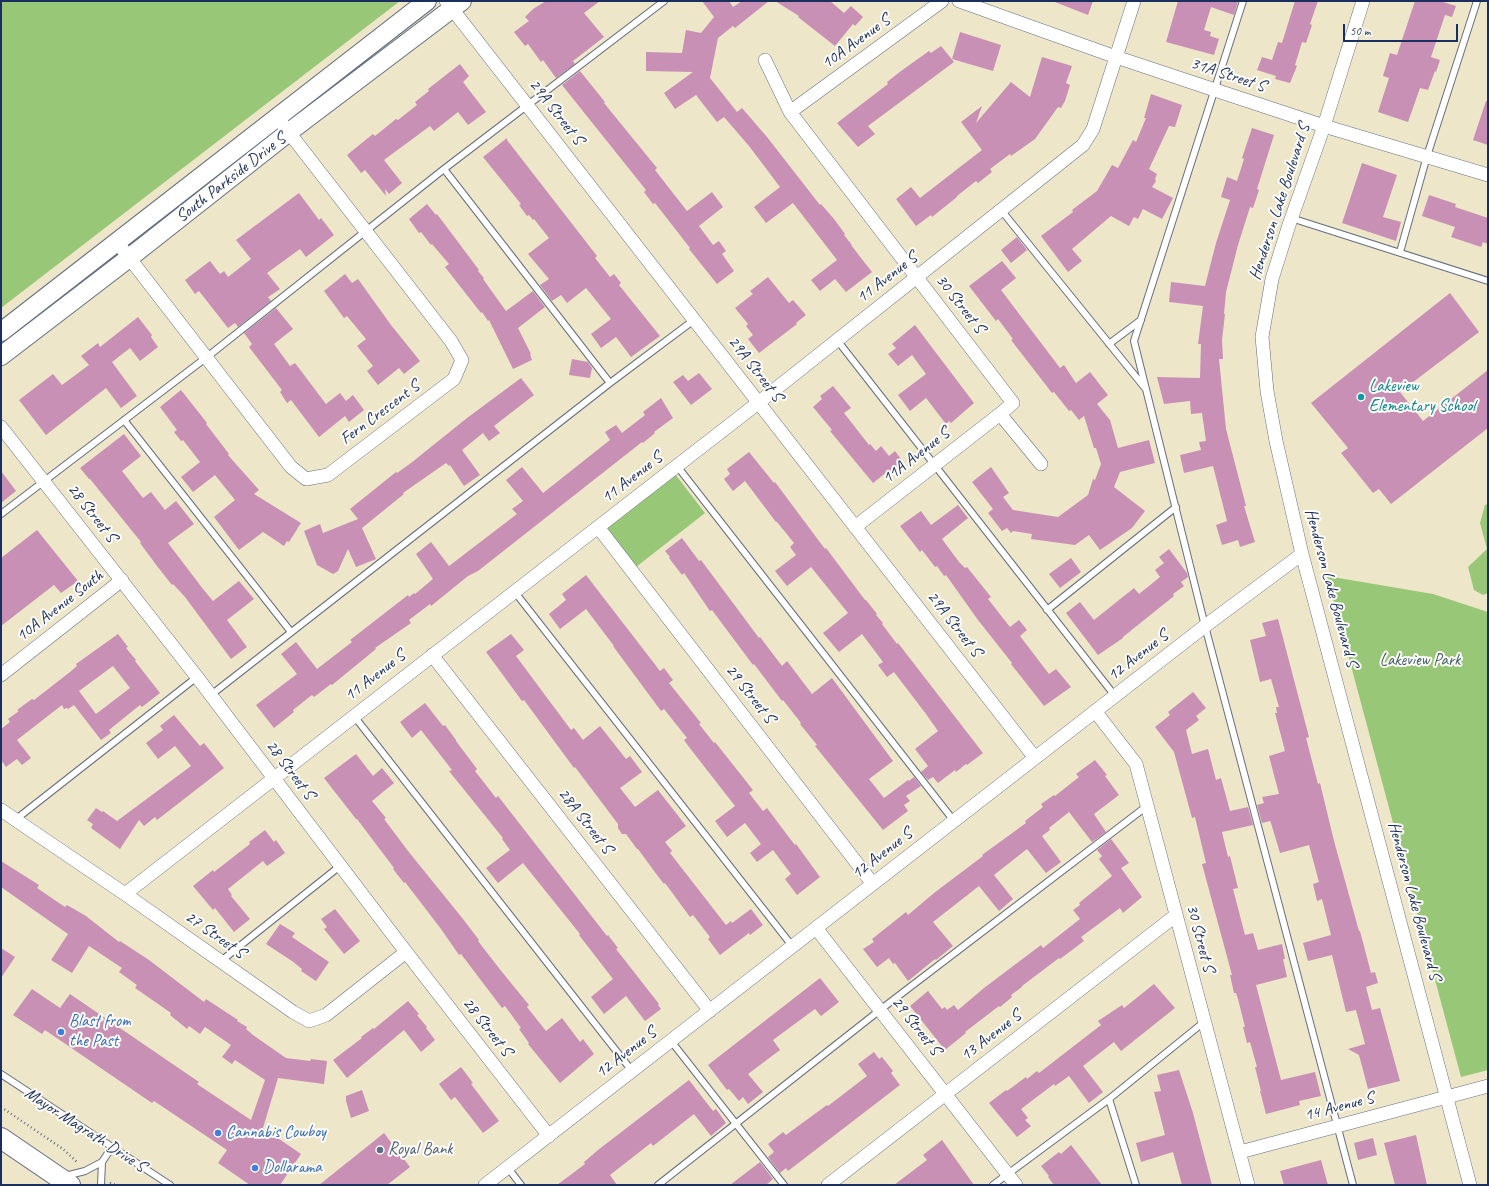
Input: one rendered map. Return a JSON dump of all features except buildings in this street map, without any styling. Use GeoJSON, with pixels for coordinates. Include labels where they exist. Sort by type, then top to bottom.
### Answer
{"type":"FeatureCollection","features":[{"type":"Feature","properties":{"kind":"main road","name":"South Parkside Drive S"},"geometry":{"type":"LineString","coordinates":[[1,332],[427,1]]}},
{"type":"Feature","properties":{"kind":"main road","name":"South Parkside Drive S"},"geometry":{"type":"LineString","coordinates":[[1,356],[129,258],[453,4]]}},
{"type":"Feature","properties":{"kind":"main road"},"geometry":{"type":"LineString","coordinates":[[1,1138],[65,1181]]}},
{"type":"Feature","properties":{"kind":"street","name":"10A Avenue S"},"geometry":{"type":"LineString","coordinates":[[790,112],[942,1]]}},
{"type":"Feature","properties":{"kind":"street","name":"31A Street S"},"geometry":{"type":"LineString","coordinates":[[959,1],[1214,90],[1324,126],[1488,175]]}},
{"type":"Feature","properties":{"kind":"street","name":"11 Avenue S"},"geometry":{"type":"LineString","coordinates":[[125,894],[432,654],[677,466],[917,278],[1083,145],[1093,129],[1134,1]]}},
{"type":"Feature","properties":{"kind":"street","name":"Henderson Lake Boulevard S"},"geometry":{"type":"LineString","coordinates":[[1363,1],[1324,126],[1291,218],[1272,279],[1262,337],[1267,392],[1276,441],[1302,554],[1448,1097],[1470,1185]]}},
{"type":"Feature","properties":{"kind":"street","name":"29A Street S"},"geometry":{"type":"LineString","coordinates":[[453,4],[528,105],[1035,758]]}},
{"type":"Feature","properties":{"kind":"street","name":"30 Street S"},"geometry":{"type":"LineString","coordinates":[[765,60],[790,112],[1013,403],[1000,414]]}},
{"type":"Feature","properties":{"kind":"street","name":"Fern Crescent S"},"geometry":{"type":"LineString","coordinates":[[117,242],[291,467],[306,479],[328,475],[454,379],[462,360],[452,341],[277,117]]}},
{"type":"Feature","properties":{"kind":"street"},"geometry":{"type":"LineString","coordinates":[[1000,414],[1041,464]]}},
{"type":"Feature","properties":{"kind":"street","name":"11A Avenue S"},"geometry":{"type":"LineString","coordinates":[[855,527],[1000,414]]}},
{"type":"Feature","properties":{"kind":"street","name":"28 Street S"},"geometry":{"type":"LineString","coordinates":[[1,426],[211,695],[340,866],[549,1136]]}},
{"type":"Feature","properties":{"kind":"street","name":"29 Street S"},"geometry":{"type":"LineString","coordinates":[[598,527],[873,884]]}},
{"type":"Feature","properties":{"kind":"street","name":"12 Avenue S"},"geometry":{"type":"LineString","coordinates":[[485,1185],[1115,696],[1302,554]]}},
{"type":"Feature","properties":{"kind":"street","name":"10A Avenue South"},"geometry":{"type":"LineString","coordinates":[[1,675],[122,580]]}},
{"type":"Feature","properties":{"kind":"street","name":"28A Street S"},"geometry":{"type":"LineString","coordinates":[[432,654],[710,1011]]}},
{"type":"Feature","properties":{"kind":"street","name":"30 Street S"},"geometry":{"type":"LineString","coordinates":[[1096,711],[1136,764],[1248,1185]]}},
{"type":"Feature","properties":{"kind":"street","name":"27 Street S"},"geometry":{"type":"LineString","coordinates":[[1,810],[125,894],[293,1012],[310,1021],[326,1015],[406,952]]}},
{"type":"Feature","properties":{"kind":"street","name":"13 Avenue S"},"geometry":{"type":"LineString","coordinates":[[828,1185],[1176,916]]}},
{"type":"Feature","properties":{"kind":"street","name":"29 Street S"},"geometry":{"type":"LineString","coordinates":[[816,928],[1016,1185]]}},
{"type":"Feature","properties":{"kind":"street","name":"14 Avenue S"},"geometry":{"type":"LineString","coordinates":[[1240,1152],[1488,1086]]}},
{"type":"Feature","properties":{"kind":"lane"},"geometry":{"type":"LineString","coordinates":[[1,514],[207,357],[444,169],[664,1]]}},
{"type":"Feature","properties":{"kind":"lane"},"geometry":{"type":"LineString","coordinates":[[1243,1],[1134,340],[1206,626],[1353,1185]]}},
{"type":"Feature","properties":{"kind":"lane"},"geometry":{"type":"LineString","coordinates":[[1400,252],[1426,156],[1478,1]]}},
{"type":"Feature","properties":{"kind":"lane"},"geometry":{"type":"LineString","coordinates":[[444,169],[610,383]]}},
{"type":"Feature","properties":{"kind":"lane"},"geometry":{"type":"LineString","coordinates":[[1001,210],[1147,390]]}},
{"type":"Feature","properties":{"kind":"lane"},"geometry":{"type":"LineString","coordinates":[[1291,218],[1488,281]]}},
{"type":"Feature","properties":{"kind":"lane"},"geometry":{"type":"LineString","coordinates":[[211,695],[610,383],[694,320]]}},
{"type":"Feature","properties":{"kind":"lane"},"geometry":{"type":"LineString","coordinates":[[1109,344],[1141,320]]}},
{"type":"Feature","properties":{"kind":"lane"},"geometry":{"type":"LineString","coordinates":[[837,340],[1115,696]]}},
{"type":"Feature","properties":{"kind":"lane"},"geometry":{"type":"LineString","coordinates":[[124,420],[291,632]]}},
{"type":"Feature","properties":{"kind":"lane"},"geometry":{"type":"LineString","coordinates":[[677,466],[954,821]]}},
{"type":"Feature","properties":{"kind":"lane"},"geometry":{"type":"LineString","coordinates":[[1047,610],[1176,507]]}},
{"type":"Feature","properties":{"kind":"lane"},"geometry":{"type":"LineString","coordinates":[[514,591],[792,946]]}},
{"type":"Feature","properties":{"kind":"lane"},"geometry":{"type":"LineString","coordinates":[[15,820],[197,677]]}},
{"type":"Feature","properties":{"kind":"lane"},"geometry":{"type":"LineString","coordinates":[[354,716],[632,1071]]}},
{"type":"Feature","properties":{"kind":"lane"},"geometry":{"type":"LineString","coordinates":[[658,1185],[880,1010],[1147,806]]}},
{"type":"Feature","properties":{"kind":"lane"},"geometry":{"type":"LineString","coordinates":[[221,961],[340,866]]}},
{"type":"Feature","properties":{"kind":"lane"},"geometry":{"type":"LineString","coordinates":[[993,1185],[1109,1098],[1204,1022]]}},
{"type":"Feature","properties":{"kind":"lane"},"geometry":{"type":"LineString","coordinates":[[671,1041],[784,1185]]}},
{"type":"Feature","properties":{"kind":"lane","name":"Mayor Magrath Drive S"},"geometry":{"type":"LineString","coordinates":[[1,1074],[170,1185]]}},
{"type":"Feature","properties":{"kind":"lane"},"geometry":{"type":"LineString","coordinates":[[1109,1098],[1136,1185]]}},
{"type":"Feature","properties":{"kind":"lane"},"geometry":{"type":"LineString","coordinates":[[65,1181],[102,1162],[112,1147]]}},
{"type":"Feature","properties":{"kind":"lane"},"geometry":{"type":"LineString","coordinates":[[101,1185],[102,1162]]}},
{"type":"Feature","properties":{"kind":"lane"},"geometry":{"type":"LineString","coordinates":[[508,1168],[521,1185]]}},
{"type":"Feature","properties":{"kind":"path"},"geometry":{"type":"LineString","coordinates":[[1,1108],[63,1149],[78,1163]]}},
{"type":"Feature","properties":{"kind":"green space"},"geometry":{"type":"Polygon","coordinates":[[[1,1],[400,1],[1,308],[1,1]]]}},
{"type":"Feature","properties":{"kind":"green space"},"geometry":{"type":"Polygon","coordinates":[[[672,470],[705,513],[631,571],[598,527],[672,470]]]}},
{"type":"Feature","properties":{"kind":"green space"},"geometry":{"type":"Polygon","coordinates":[[[1488,504],[1488,593],[1483,595],[1474,590],[1468,567],[1487,549],[1480,523],[1485,505],[1488,504]]]}},
{"type":"Feature","properties":{"kind":"green space","name":"Lakeview Park"},"geometry":{"type":"Polygon","coordinates":[[[1327,576],[1433,594],[1488,612],[1488,1070],[1461,1077],[1327,576]]]}},
{"type":"Feature","properties":{"kind":"place","name":"Lakeview Elementary School"},"geometry":{"type":"Point","coordinates":[1361,397]}},
{"type":"Feature","properties":{"kind":"place","name":"Blast from the Past"},"geometry":{"type":"Point","coordinates":[61,1032]}},
{"type":"Feature","properties":{"kind":"place","name":"Cannabis Cowboy"},"geometry":{"type":"Point","coordinates":[218,1133]}},
{"type":"Feature","properties":{"kind":"place","name":"Royal Bank"},"geometry":{"type":"Point","coordinates":[380,1150]}},
{"type":"Feature","properties":{"kind":"place","name":"Dollarama"},"geometry":{"type":"Point","coordinates":[255,1168]}}]}
